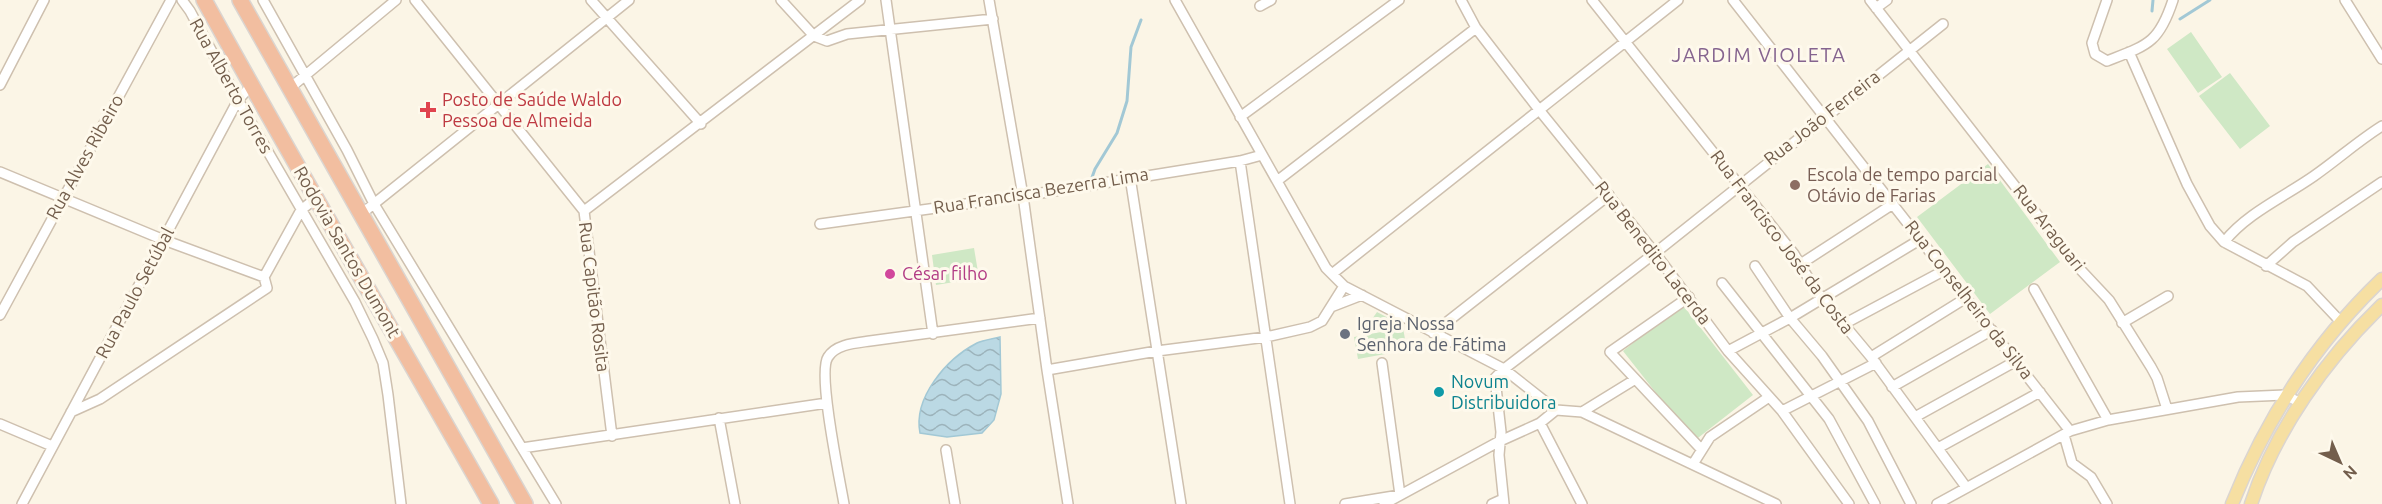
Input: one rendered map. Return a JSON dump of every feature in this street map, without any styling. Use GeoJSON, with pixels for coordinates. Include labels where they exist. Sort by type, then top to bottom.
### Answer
{"type":"FeatureCollection","features":[{"type":"Feature","properties":{"kind":"highway","name":"Rodovia Santos Dumont"},"geometry":{"type":"LineString","coordinates":[[204,0],[315,199],[492,504]]}},
{"type":"Feature","properties":{"kind":"highway","name":"Rodovia Santos Dumont"},"geometry":{"type":"LineString","coordinates":[[240,0],[525,504]]}},
{"type":"Feature","properties":{"kind":"main road"},"geometry":{"type":"LineString","coordinates":[[2232,504],[2247,466],[2285,395],[2340,321],[2382,279]]}},
{"type":"Feature","properties":{"kind":"main road"},"geometry":{"type":"LineString","coordinates":[[2251,504],[2280,439],[2301,403],[2345,343],[2382,305]]}},
{"type":"Feature","properties":{"kind":"street"},"geometry":{"type":"LineString","coordinates":[[0,85],[44,0]]}},
{"type":"Feature","properties":{"kind":"street","name":"Rua Alves Ribeiro"},"geometry":{"type":"LineString","coordinates":[[0,315],[171,0]]}},
{"type":"Feature","properties":{"kind":"street","name":"Rua Alberto Torres"},"geometry":{"type":"LineString","coordinates":[[182,0],[300,210],[355,302],[383,363],[401,504]]}},
{"type":"Feature","properties":{"kind":"street"},"geometry":{"type":"LineString","coordinates":[[263,0],[347,150],[374,204],[556,504]]}},
{"type":"Feature","properties":{"kind":"street"},"geometry":{"type":"LineString","coordinates":[[290,88],[396,0]]}},
{"type":"Feature","properties":{"kind":"street","name":"Rua Capitão Rosita"},"geometry":{"type":"LineString","coordinates":[[415,0],[584,211],[612,436]]}},
{"type":"Feature","properties":{"kind":"street"},"geometry":{"type":"LineString","coordinates":[[591,0],[701,124]]}},
{"type":"Feature","properties":{"kind":"street"},"geometry":{"type":"LineString","coordinates":[[360,215],[629,0]]}},
{"type":"Feature","properties":{"kind":"street"},"geometry":{"type":"LineString","coordinates":[[781,0],[814,36],[827,41],[847,34],[993,19]]}},
{"type":"Feature","properties":{"kind":"street"},"geometry":{"type":"LineString","coordinates":[[584,211],[701,124],[860,0]]}},
{"type":"Feature","properties":{"kind":"street"},"geometry":{"type":"LineString","coordinates":[[886,0],[933,334]]}},
{"type":"Feature","properties":{"kind":"street"},"geometry":{"type":"LineString","coordinates":[[988,0],[1023,196],[1068,504]]}},
{"type":"Feature","properties":{"kind":"street"},"geometry":{"type":"LineString","coordinates":[[1174,0],[1322,263],[1344,286],[1504,369],[1556,410],[1582,412],[1776,504]]}},
{"type":"Feature","properties":{"kind":"street"},"geometry":{"type":"LineString","coordinates":[[1260,6],[1272,0]]}},
{"type":"Feature","properties":{"kind":"street"},"geometry":{"type":"LineString","coordinates":[[1240,117],[1400,0]]}},
{"type":"Feature","properties":{"kind":"street","name":"Rua Benedito Lacerda"},"geometry":{"type":"LineString","coordinates":[[1461,0],[1476,28],[1540,111],[1655,253],[1728,351],[1782,411],[1850,504]]}},
{"type":"Feature","properties":{"kind":"street","name":"Rua Francisco José da Costa"},"geometry":{"type":"LineString","coordinates":[[1592,0],[1794,254],[1799,265],[1823,298],[1874,360],[1966,488]]}},
{"type":"Feature","properties":{"kind":"street"},"geometry":{"type":"LineString","coordinates":[[1332,274],[1678,0]]}},
{"type":"Feature","properties":{"kind":"street","name":"Rua Conselheiro da Silva"},"geometry":{"type":"LineString","coordinates":[[1733,0],[2040,392],[2067,433]]}},
{"type":"Feature","properties":{"kind":"street","name":"Rua Araguari"},"geometry":{"type":"LineString","coordinates":[[1870,0],[2078,267],[2109,300],[2157,378],[2167,409]]}},
{"type":"Feature","properties":{"kind":"street"},"geometry":{"type":"LineString","coordinates":[[1876,8],[1887,0]]}},
{"type":"Feature","properties":{"kind":"street"},"geometry":{"type":"LineString","coordinates":[[2107,0],[2092,43],[2093,50],[2100,59],[2107,61],[2150,41],[2159,33],[2178,0]]}},
{"type":"Feature","properties":{"kind":"street"},"geometry":{"type":"LineString","coordinates":[[2345,0],[2382,59]]}},
{"type":"Feature","properties":{"kind":"street","name":"Rua João Ferreira"},"geometry":{"type":"LineString","coordinates":[[1504,369],[1655,253],[1943,24]]}},
{"type":"Feature","properties":{"kind":"street"},"geometry":{"type":"LineString","coordinates":[[1277,181],[1476,28]]}},
{"type":"Feature","properties":{"kind":"street"},"geometry":{"type":"LineString","coordinates":[[2129,52],[2187,184],[2210,226],[2224,242],[2307,286],[2340,321]]}},
{"type":"Feature","properties":{"kind":"street","name":"Rua Paulo Setúbal"},"geometry":{"type":"LineString","coordinates":[[22,504],[238,100],[251,86]]}},
{"type":"Feature","properties":{"kind":"street"},"geometry":{"type":"LineString","coordinates":[[2224,242],[2246,220],[2314,176],[2354,144],[2382,126]]}},
{"type":"Feature","properties":{"kind":"street","name":"Rua Francisca Bezerra Lima"},"geometry":{"type":"LineString","coordinates":[[820,224],[1023,196],[1240,161],[1262,155]]}},
{"type":"Feature","properties":{"kind":"street"},"geometry":{"type":"LineString","coordinates":[[1240,161],[1290,504]]}},
{"type":"Feature","properties":{"kind":"street"},"geometry":{"type":"LineString","coordinates":[[0,172],[164,240],[264,277]]}},
{"type":"Feature","properties":{"kind":"street"},"geometry":{"type":"LineString","coordinates":[[1131,177],[1181,504]]}},
{"type":"Feature","properties":{"kind":"street"},"geometry":{"type":"LineString","coordinates":[[2266,266],[2293,242],[2382,182]]}},
{"type":"Feature","properties":{"kind":"street"},"geometry":{"type":"LineString","coordinates":[[1432,333],[1608,195]]}},
{"type":"Feature","properties":{"kind":"street"},"geometry":{"type":"LineString","coordinates":[[71,412],[100,399],[267,288],[264,277],[300,210],[315,199]]}},
{"type":"Feature","properties":{"kind":"street"},"geometry":{"type":"LineString","coordinates":[[1799,265],[1893,204]]}},
{"type":"Feature","properties":{"kind":"street"},"geometry":{"type":"LineString","coordinates":[[1728,351],[1790,318],[1921,239]]}},
{"type":"Feature","properties":{"kind":"street"},"geometry":{"type":"LineString","coordinates":[[1755,266],[1790,318],[1841,381],[1868,420],[1911,504]]}},
{"type":"Feature","properties":{"kind":"street"},"geometry":{"type":"LineString","coordinates":[[1844,324],[1945,270]]}},
{"type":"Feature","properties":{"kind":"street"},"geometry":{"type":"LineString","coordinates":[[1722,283],[1812,395],[1843,441],[1875,504]]}},
{"type":"Feature","properties":{"kind":"street"},"geometry":{"type":"LineString","coordinates":[[1047,369],[1157,351],[1266,337],[1319,323],[1344,286]]}},
{"type":"Feature","properties":{"kind":"street"},"geometry":{"type":"LineString","coordinates":[[2034,288],[2108,420]]}},
{"type":"Feature","properties":{"kind":"street"},"geometry":{"type":"LineString","coordinates":[[0,291],[10,297]]}},
{"type":"Feature","properties":{"kind":"street"},"geometry":{"type":"LineString","coordinates":[[1331,307],[1362,295]]}},
{"type":"Feature","properties":{"kind":"street"},"geometry":{"type":"LineString","coordinates":[[2122,323],[2168,296]]}},
{"type":"Feature","properties":{"kind":"street"},"geometry":{"type":"LineString","coordinates":[[1689,297],[1610,352],[1701,449]]}},
{"type":"Feature","properties":{"kind":"street"},"geometry":{"type":"LineString","coordinates":[[1782,411],[1841,381],[1966,298]]}},
{"type":"Feature","properties":{"kind":"street"},"geometry":{"type":"LineString","coordinates":[[844,504],[828,403],[825,368],[828,356],[839,348],[870,341],[1040,318]]}},
{"type":"Feature","properties":{"kind":"street"},"geometry":{"type":"LineString","coordinates":[[1892,387],[1992,330]]}},
{"type":"Feature","properties":{"kind":"street"},"geometry":{"type":"LineString","coordinates":[[1915,417],[2016,362]]}},
{"type":"Feature","properties":{"kind":"street"},"geometry":{"type":"LineString","coordinates":[[1382,363],[1400,495]]}},
{"type":"Feature","properties":{"kind":"street"},"geometry":{"type":"LineString","coordinates":[[1492,504],[1504,502],[1498,442],[1500,432],[1496,378],[1504,369]]}},
{"type":"Feature","properties":{"kind":"street"},"geometry":{"type":"LineString","coordinates":[[1582,412],[1634,380]]}},
{"type":"Feature","properties":{"kind":"street"},"geometry":{"type":"LineString","coordinates":[[1938,448],[2040,392]]}},
{"type":"Feature","properties":{"kind":"street"},"geometry":{"type":"LineString","coordinates":[[1937,504],[2067,433],[2108,420],[2238,397],[2285,395],[2301,403]]}},
{"type":"Feature","properties":{"kind":"street"},"geometry":{"type":"LineString","coordinates":[[1693,464],[1710,437],[1768,397]]}},
{"type":"Feature","properties":{"kind":"street"},"geometry":{"type":"LineString","coordinates":[[522,448],[828,403]]}},
{"type":"Feature","properties":{"kind":"street"},"geometry":{"type":"LineString","coordinates":[[1384,504],[1498,442],[1540,423],[1556,410]]}},
{"type":"Feature","properties":{"kind":"street"},"geometry":{"type":"LineString","coordinates":[[719,418],[735,504]]}},
{"type":"Feature","properties":{"kind":"street"},"geometry":{"type":"LineString","coordinates":[[1540,423],[1582,504]]}},
{"type":"Feature","properties":{"kind":"street"},"geometry":{"type":"LineString","coordinates":[[0,424],[52,446]]}},
{"type":"Feature","properties":{"kind":"street"},"geometry":{"type":"LineString","coordinates":[[2067,433],[2072,463],[2091,477],[2107,504]]}},
{"type":"Feature","properties":{"kind":"street"},"geometry":{"type":"LineString","coordinates":[[946,450],[955,504]]}},
{"type":"Feature","properties":{"kind":"street"},"geometry":{"type":"LineString","coordinates":[[1953,494],[1958,504]]}},
{"type":"Feature","properties":{"kind":"street"},"geometry":{"type":"LineString","coordinates":[[1345,504],[1400,495]]}},
{"type":"Feature","properties":{"kind":"green space"},"geometry":{"type":"Polygon","coordinates":[[[2191,32],[2222,77],[2198,93],[2167,49],[2191,32]]]}},
{"type":"Feature","properties":{"kind":"green space"},"geometry":{"type":"Polygon","coordinates":[[[2230,73],[2270,126],[2240,149],[2199,96],[2230,73]]]}},
{"type":"Feature","properties":{"kind":"green space"},"geometry":{"type":"Polygon","coordinates":[[[1988,164],[2060,262],[1990,314],[1917,217],[1988,164]]]}},
{"type":"Feature","properties":{"kind":"green space"},"geometry":{"type":"Polygon","coordinates":[[[974,248],[979,278],[936,285],[932,255],[974,248]]]}},
{"type":"Feature","properties":{"kind":"green space"},"geometry":{"type":"Polygon","coordinates":[[[1682,304],[1753,395],[1694,441],[1623,351],[1682,304]]]}},
{"type":"Feature","properties":{"kind":"green space"},"geometry":{"type":"Polygon","coordinates":[[[1377,312],[1396,322],[1398,326],[1363,332],[1377,312]]]}},
{"type":"Feature","properties":{"kind":"green space"},"geometry":{"type":"Polygon","coordinates":[[[1403,328],[1407,350],[1358,359],[1354,337],[1403,328]]]}},
{"type":"Feature","properties":{"kind":"water"},"geometry":{"type":"Polygon","coordinates":[[[1000,337],[1001,394],[994,420],[982,433],[947,437],[920,433],[919,420],[922,406],[927,393],[943,369],[977,343],[1000,337]]]}},
{"type":"Feature","properties":{"kind":"waterway"},"geometry":{"type":"LineString","coordinates":[[2152,11],[2153,0]]}},
{"type":"Feature","properties":{"kind":"waterway"},"geometry":{"type":"LineString","coordinates":[[2180,19],[2210,0]]}},
{"type":"Feature","properties":{"kind":"waterway"},"geometry":{"type":"LineString","coordinates":[[1090,183],[1095,169],[1117,133],[1127,101],[1131,47],[1141,20]]}},
{"type":"Feature","properties":{"kind":"place","name":"Posto de Saúde Waldo Pessoa de Almeida"},"geometry":{"type":"Point","coordinates":[428,110]}},
{"type":"Feature","properties":{"kind":"place","name":"Escola de tempo parcial Otávio de Farias"},"geometry":{"type":"Point","coordinates":[1795,185]}},
{"type":"Feature","properties":{"kind":"place","name":"César filho"},"geometry":{"type":"Point","coordinates":[890,274]}},
{"type":"Feature","properties":{"kind":"place","name":"Igreja Nossa Senhora de Fátima"},"geometry":{"type":"Point","coordinates":[1345,334]}},
{"type":"Feature","properties":{"kind":"place","name":"Novum Distribuidora"},"geometry":{"type":"Point","coordinates":[1439,392]}},
{"type":"Feature","properties":{"kind":"district","name":"JARDIM VIOLETA"},"geometry":{"type":"Point","coordinates":[1759,55]}}]}
